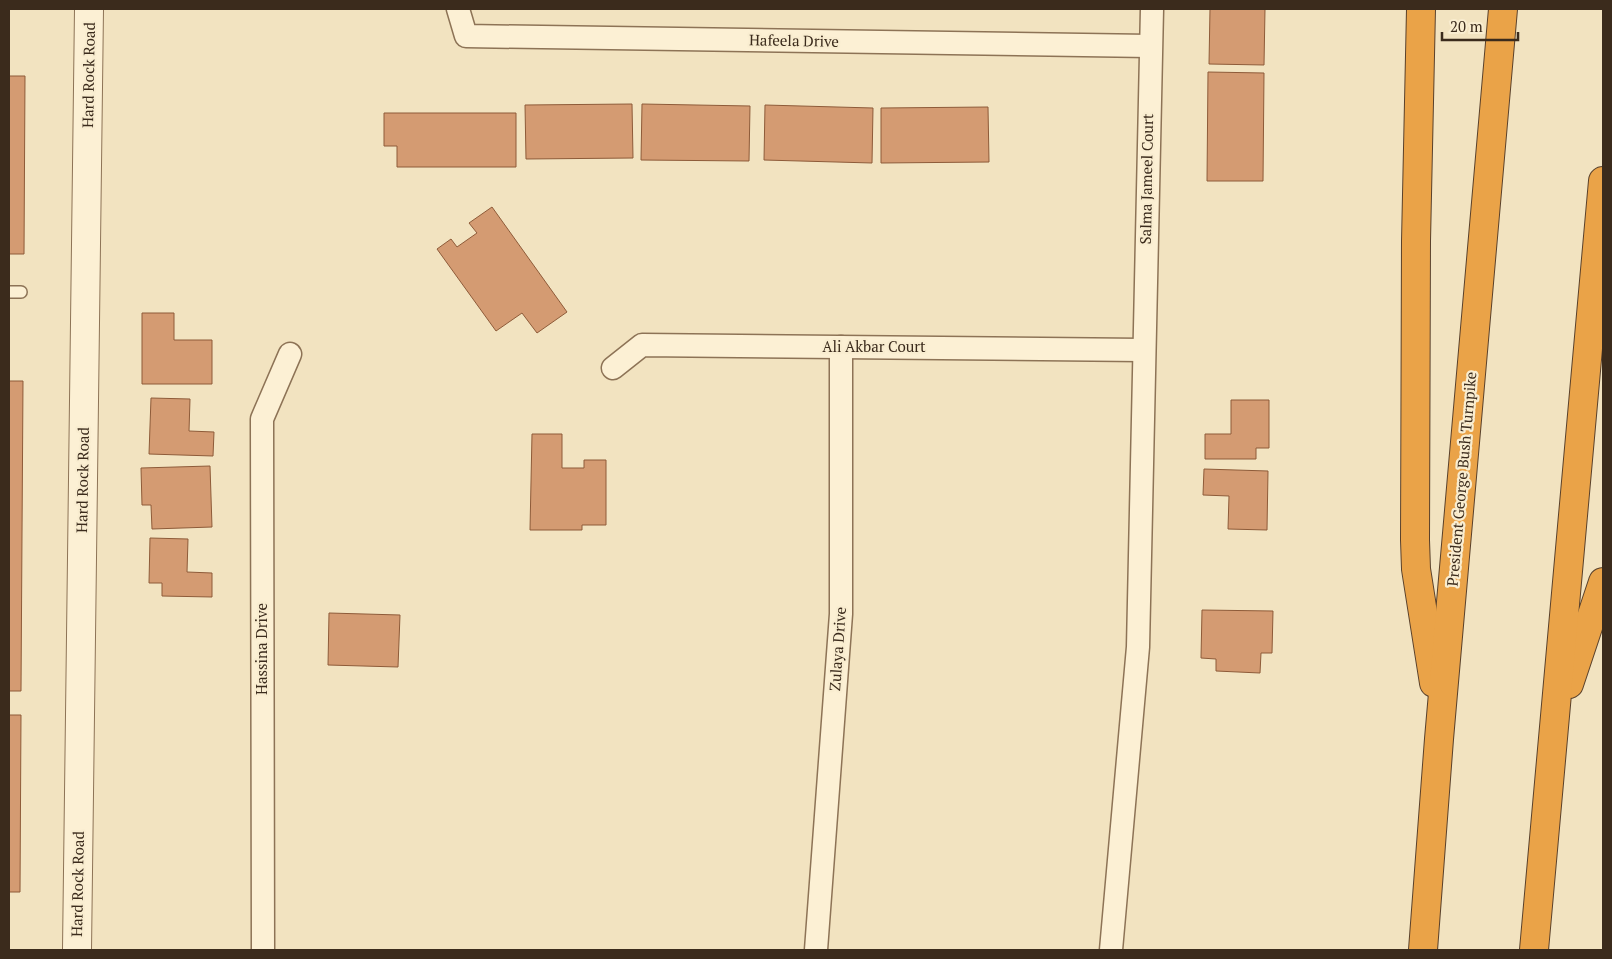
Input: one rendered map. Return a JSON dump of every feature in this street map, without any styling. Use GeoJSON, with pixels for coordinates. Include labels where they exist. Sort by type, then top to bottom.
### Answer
{"type":"FeatureCollection","features":[{"type":"Feature","properties":{"kind":"highway"},"geometry":{"type":"LineString","coordinates":[[1422,9],[1416,241],[1415,540],[1416,569],[1437,704],[1439,739]]}},
{"type":"Feature","properties":{"kind":"highway","name":"President George Bush Turnpike"},"geometry":{"type":"LineString","coordinates":[[1423,950],[1439,739],[1504,9]]}},
{"type":"Feature","properties":{"kind":"highway"},"geometry":{"type":"LineString","coordinates":[[1534,950],[1603,181]]}},
{"type":"Feature","properties":{"kind":"highway"},"geometry":{"type":"LineString","coordinates":[[1553,741],[1561,706],[1603,582]]}},
{"type":"Feature","properties":{"kind":"street","name":"Hard Rock Road"},"geometry":{"type":"LineString","coordinates":[[77,950],[90,9]]}},
{"type":"Feature","properties":{"kind":"street","name":"Hafeela Drive"},"geometry":{"type":"LineString","coordinates":[[458,9],[466,36],[1150,46]]}},
{"type":"Feature","properties":{"kind":"street","name":"Salma Jameel Court"},"geometry":{"type":"LineString","coordinates":[[1111,950],[1138,647],[1143,350],[1152,9]]}},
{"type":"Feature","properties":{"kind":"street","name":"Ali Akbar Court"},"geometry":{"type":"LineString","coordinates":[[614,368],[642,345],[1143,350]]}},
{"type":"Feature","properties":{"kind":"street","name":"Zulaya Drive"},"geometry":{"type":"LineString","coordinates":[[816,950],[842,614],[841,347]]}},
{"type":"Feature","properties":{"kind":"street","name":"Hassina Drive"},"geometry":{"type":"LineString","coordinates":[[263,950],[262,419],[290,354]]}},
{"type":"Feature","properties":{"kind":"lane"},"geometry":{"type":"LineString","coordinates":[[9,292],[21,292]]}},
{"type":"Feature","properties":{"kind":"building"},"geometry":{"type":"Polygon","coordinates":[[[1210,9],[1265,9],[1264,65],[1209,64],[1210,9]]]}},
{"type":"Feature","properties":{"kind":"building"},"geometry":{"type":"Polygon","coordinates":[[[1208,72],[1264,73],[1263,181],[1207,181],[1208,72]]]}},
{"type":"Feature","properties":{"kind":"building"},"geometry":{"type":"Polygon","coordinates":[[[9,76],[25,76],[24,254],[9,254],[9,76]]]}},
{"type":"Feature","properties":{"kind":"building"},"geometry":{"type":"Polygon","coordinates":[[[632,104],[633,158],[526,159],[525,105],[632,104]]]}},
{"type":"Feature","properties":{"kind":"building"},"geometry":{"type":"Polygon","coordinates":[[[642,104],[750,106],[749,161],[641,160],[642,104]]]}},
{"type":"Feature","properties":{"kind":"building"},"geometry":{"type":"Polygon","coordinates":[[[765,105],[873,108],[872,163],[764,160],[765,105]]]}},
{"type":"Feature","properties":{"kind":"building"},"geometry":{"type":"Polygon","coordinates":[[[988,107],[989,162],[881,163],[881,108],[988,107]]]}},
{"type":"Feature","properties":{"kind":"building"},"geometry":{"type":"Polygon","coordinates":[[[384,113],[516,113],[516,167],[397,167],[397,146],[384,146],[384,113]]]}},
{"type":"Feature","properties":{"kind":"building"},"geometry":{"type":"Polygon","coordinates":[[[492,207],[567,312],[537,333],[522,313],[496,331],[437,249],[451,239],[457,247],[477,233],[469,223],[492,207]]]}},
{"type":"Feature","properties":{"kind":"building"},"geometry":{"type":"Polygon","coordinates":[[[142,313],[174,313],[174,340],[212,340],[212,384],[142,384],[142,313]]]}},
{"type":"Feature","properties":{"kind":"building"},"geometry":{"type":"Polygon","coordinates":[[[9,381],[23,381],[21,691],[9,691],[9,381]]]}},
{"type":"Feature","properties":{"kind":"building"},"geometry":{"type":"Polygon","coordinates":[[[151,398],[190,399],[189,431],[214,432],[213,456],[149,454],[151,398]]]}},
{"type":"Feature","properties":{"kind":"building"},"geometry":{"type":"Polygon","coordinates":[[[1231,400],[1269,400],[1269,448],[1256,448],[1256,459],[1205,459],[1205,434],[1231,434],[1231,400]]]}},
{"type":"Feature","properties":{"kind":"building"},"geometry":{"type":"Polygon","coordinates":[[[532,434],[562,434],[562,468],[584,468],[584,460],[606,460],[606,525],[582,525],[582,530],[530,530],[532,434]]]}},
{"type":"Feature","properties":{"kind":"building"},"geometry":{"type":"Polygon","coordinates":[[[210,466],[212,527],[152,529],[151,505],[142,505],[141,468],[210,466]]]}},
{"type":"Feature","properties":{"kind":"building"},"geometry":{"type":"Polygon","coordinates":[[[1204,469],[1268,471],[1267,530],[1228,529],[1229,496],[1203,495],[1204,469]]]}},
{"type":"Feature","properties":{"kind":"building"},"geometry":{"type":"Polygon","coordinates":[[[150,538],[188,539],[187,572],[212,573],[212,597],[162,596],[162,583],[149,583],[150,538]]]}},
{"type":"Feature","properties":{"kind":"building"},"geometry":{"type":"Polygon","coordinates":[[[1202,610],[1273,611],[1272,653],[1261,653],[1260,673],[1216,671],[1216,659],[1201,658],[1202,610]]]}},
{"type":"Feature","properties":{"kind":"building"},"geometry":{"type":"Polygon","coordinates":[[[329,613],[400,615],[398,667],[328,665],[329,613]]]}},
{"type":"Feature","properties":{"kind":"building"},"geometry":{"type":"Polygon","coordinates":[[[9,715],[21,715],[20,892],[9,892],[9,715]]]}}]}
